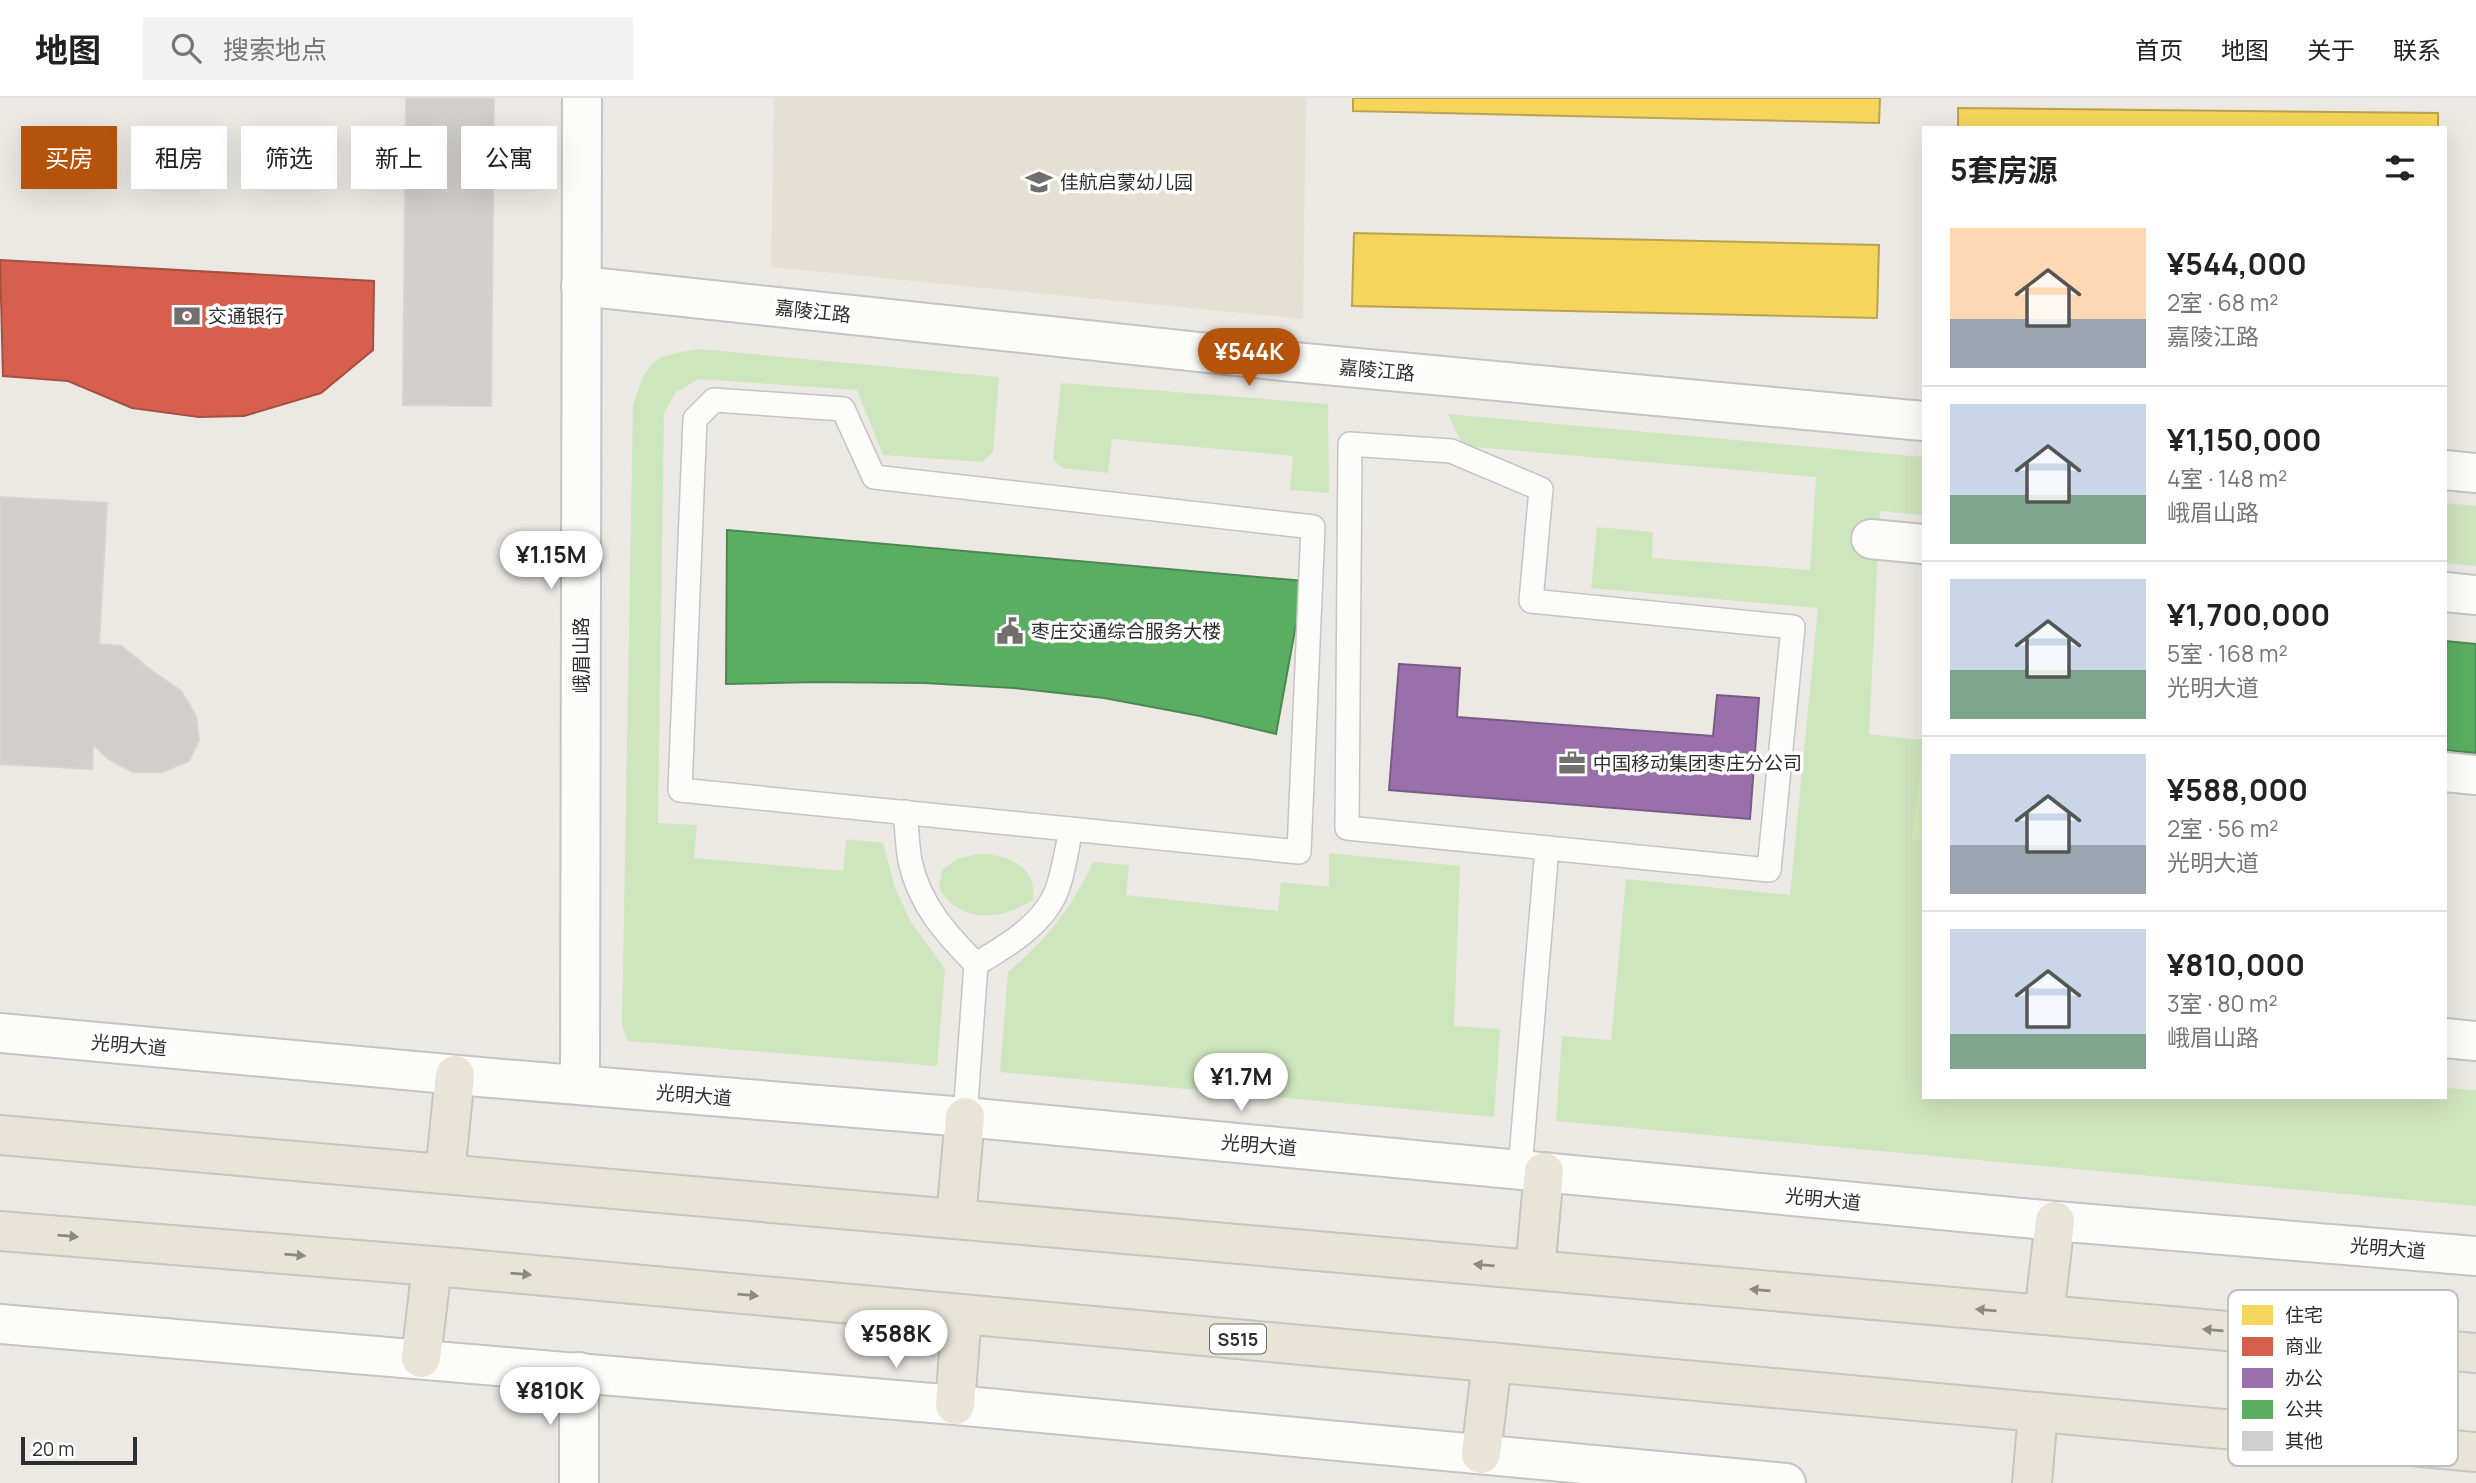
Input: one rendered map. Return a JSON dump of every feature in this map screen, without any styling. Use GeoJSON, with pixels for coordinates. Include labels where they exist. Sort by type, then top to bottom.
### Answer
{"type":"FeatureCollection","features":[{"type":"Feature","properties":{"kind":"main road"},"geometry":{"type":"LineString","coordinates":[[444,1174],[455,1075]]}},
{"type":"Feature","properties":{"kind":"main road"},"geometry":{"type":"LineString","coordinates":[[956,1219],[965,1117]]}},
{"type":"Feature","properties":{"kind":"main road"},"geometry":{"type":"LineString","coordinates":[[0,1135],[2228,1331]]}},
{"type":"Feature","properties":{"kind":"main road"},"geometry":{"type":"LineString","coordinates":[[1532,1171],[1535,1270]]}},
{"type":"Feature","properties":{"kind":"main road"},"geometry":{"type":"LineString","coordinates":[[2045,1315],[2054,1222]]}},
{"type":"Feature","properties":{"kind":"main road","name":"S515"},"geometry":{"type":"LineString","coordinates":[[0,1231],[432,1266],[2228,1429]]}},
{"type":"Feature","properties":{"kind":"main road"},"geometry":{"type":"LineString","coordinates":[[421,1358],[432,1266]]}},
{"type":"Feature","properties":{"kind":"main road"},"geometry":{"type":"LineString","coordinates":[[954,1405],[962,1314]]}},
{"type":"Feature","properties":{"kind":"main road"},"geometry":{"type":"LineString","coordinates":[[2458,1351],[2476,1353]]}},
{"type":"Feature","properties":{"kind":"main road"},"geometry":{"type":"LineString","coordinates":[[1481,1454],[1492,1362]]}},
{"type":"Feature","properties":{"kind":"main road"},"geometry":{"type":"LineString","coordinates":[[2032,1483],[2038,1412]]}},
{"type":"Feature","properties":{"kind":"main road","name":"S515"},"geometry":{"type":"LineString","coordinates":[[2458,1450],[2476,1452]]}},
{"type":"Feature","properties":{"kind":"street","name":"峨眉山路"},"geometry":{"type":"LineString","coordinates":[[580,1085],[582,98]]}},
{"type":"Feature","properties":{"kind":"street","name":"嘉陵江路"},"geometry":{"type":"LineString","coordinates":[[582,286],[1283,361],[1922,421]]}},
{"type":"Feature","properties":{"kind":"street"},"geometry":{"type":"LineString","coordinates":[[2447,470],[2476,472]]}},
{"type":"Feature","properties":{"kind":"street"},"geometry":{"type":"LineString","coordinates":[[1871,540],[1922,544]]}},
{"type":"Feature","properties":{"kind":"street"},"geometry":{"type":"LineString","coordinates":[[2447,592],[2476,595]]}},
{"type":"Feature","properties":{"kind":"street"},"geometry":{"type":"LineString","coordinates":[[2447,772],[2476,775]]}},
{"type":"Feature","properties":{"kind":"street","name":"光明大道"},"geometry":{"type":"LineString","coordinates":[[0,1033],[455,1075],[965,1117],[2054,1222],[2476,1256]]}},
{"type":"Feature","properties":{"kind":"street"},"geometry":{"type":"LineString","coordinates":[[2447,1038],[2476,1041]]}},
{"type":"Feature","properties":{"kind":"street"},"geometry":{"type":"LineString","coordinates":[[0,1324],[954,1405],[1786,1483]]}},
{"type":"Feature","properties":{"kind":"street"},"geometry":{"type":"LineString","coordinates":[[579,1372],[579,1483]]}},
{"type":"Feature","properties":{"kind":"lane"},"geometry":{"type":"LineString","coordinates":[[714,400],[843,409],[874,477],[1313,527],[1299,852],[905,812],[680,790],[695,419],[714,400]]}},
{"type":"Feature","properties":{"kind":"lane"},"geometry":{"type":"LineString","coordinates":[[1350,444],[1451,451],[1541,489],[1531,601],[1793,627],[1769,870],[1547,848],[1347,828],[1350,444]]}},
{"type":"Feature","properties":{"kind":"lane"},"geometry":{"type":"LineString","coordinates":[[905,812],[911,861],[921,896],[946,933],[976,964],[965,1117]]}},
{"type":"Feature","properties":{"kind":"lane"},"geometry":{"type":"LineString","coordinates":[[976,964],[1013,942],[1043,912],[1058,890],[1071,829]]}},
{"type":"Feature","properties":{"kind":"lane"},"geometry":{"type":"LineString","coordinates":[[1532,1171],[1547,848]]}},
{"type":"Feature","properties":{"kind":"shaded area","name":"佳航启蒙幼儿园"},"geometry":{"type":"Polygon","coordinates":[[[774,98],[1306,98],[1303,319],[771,267],[774,98]]]}},
{"type":"Feature","properties":{"kind":"green space"},"geometry":{"type":"Polygon","coordinates":[[[699,349],[999,377],[993,452],[982,462],[883,455],[857,390],[699,379],[676,392],[664,413],[658,823],[697,825],[694,858],[843,871],[846,839],[883,843],[895,888],[911,922],[945,969],[937,1066],[628,1041],[622,1027],[633,406],[643,379],[654,363],[671,354],[699,349]]]}},
{"type":"Feature","properties":{"kind":"green space"},"geometry":{"type":"Polygon","coordinates":[[[1061,383],[1328,404],[1329,493],[1290,490],[1293,456],[1112,439],[1108,473],[1062,468],[1053,459],[1061,383]]]}},
{"type":"Feature","properties":{"kind":"green space"},"geometry":{"type":"Polygon","coordinates":[[[1448,414],[1922,457],[1922,515],[1880,511],[1869,734],[1922,740],[1922,1099],[2447,1099],[2447,1088],[2476,1090],[2476,1206],[1556,1121],[1562,1036],[1611,1040],[1626,879],[1790,895],[1818,608],[1591,588],[1597,527],[1653,532],[1652,558],[1810,570],[1816,477],[1463,446],[1448,414]]]}},
{"type":"Feature","properties":{"kind":"green space"},"geometry":{"type":"Polygon","coordinates":[[[2447,503],[2476,506],[2476,566],[2447,563],[2447,503]]]}},
{"type":"Feature","properties":{"kind":"green space"},"geometry":{"type":"Polygon","coordinates":[[[1922,755],[1922,841],[1912,840],[1922,755]]]}},
{"type":"Feature","properties":{"kind":"green space"},"geometry":{"type":"Polygon","coordinates":[[[1329,853],[1460,866],[1454,1026],[1500,1029],[1494,1117],[1000,1072],[1008,972],[1035,948],[1057,922],[1093,862],[1129,865],[1126,895],[1278,911],[1281,882],[1329,887],[1329,853]]]}},
{"type":"Feature","properties":{"kind":"green space"},"geometry":{"type":"Polygon","coordinates":[[[977,854],[999,856],[1018,864],[1030,878],[1033,900],[1008,912],[982,915],[958,908],[948,900],[939,888],[942,870],[957,859],[977,854]]]}},
{"type":"Feature","properties":{"kind":"building: 住宅"},"geometry":{"type":"Polygon","coordinates":[[[1353,98],[1880,98],[1879,123],[1353,111],[1353,98]]]}},
{"type":"Feature","properties":{"kind":"building: 住宅"},"geometry":{"type":"Polygon","coordinates":[[[1958,108],[2438,113],[2438,126],[1958,126],[1958,108]]]}},
{"type":"Feature","properties":{"kind":"building: 住宅"},"geometry":{"type":"Polygon","coordinates":[[[1354,233],[1879,245],[1877,318],[1352,306],[1354,233]]]}},
{"type":"Feature","properties":{"kind":"building: 商业","name":"交通银行"},"geometry":{"type":"Polygon","coordinates":[[[0,260],[374,281],[373,350],[321,393],[244,416],[199,417],[132,408],[68,381],[3,376],[0,260]]]}},
{"type":"Feature","properties":{"kind":"building: 办公","name":"中国移动集团枣庄分公司"},"geometry":{"type":"Polygon","coordinates":[[[1399,664],[1460,668],[1457,717],[1713,736],[1717,695],[1759,698],[1750,819],[1389,790],[1399,664]]]}},
{"type":"Feature","properties":{"kind":"building: 公共","name":"枣庄交通综合服务大楼"},"geometry":{"type":"Polygon","coordinates":[[[727,530],[1304,581],[1276,734],[1104,698],[1014,688],[924,683],[726,684],[727,530]]]}},
{"type":"Feature","properties":{"kind":"building: 公共"},"geometry":{"type":"Polygon","coordinates":[[[2447,641],[2476,644],[2476,753],[2447,750],[2447,641]]]}},
{"type":"Feature","properties":{"kind":"building: 其他"},"geometry":{"type":"Polygon","coordinates":[[[406,98],[494,98],[494,126],[461,126],[461,189],[493,189],[491,406],[403,405],[405,189],[447,189],[447,126],[406,126],[406,98]]]}},
{"type":"Feature","properties":{"kind":"building: 其他"},"geometry":{"type":"Polygon","coordinates":[[[0,497],[107,503],[99,644],[121,646],[181,691],[196,716],[199,740],[189,761],[162,772],[133,772],[108,759],[93,744],[92,769],[0,764],[0,497]]]}},
{"type":"Feature","properties":{"kind":"place","name":"佳航启蒙幼儿园"},"geometry":{"type":"Point","coordinates":[1039,182]}},
{"type":"Feature","properties":{"kind":"place","name":"交通银行"},"geometry":{"type":"Point","coordinates":[187,316]}},
{"type":"Feature","properties":{"kind":"place","name":"枣庄交通综合服务大楼"},"geometry":{"type":"Point","coordinates":[1010,631]}},
{"type":"Feature","properties":{"kind":"place","name":"中国移动集团枣庄分公司"},"geometry":{"type":"Point","coordinates":[1572,763]}}]}
